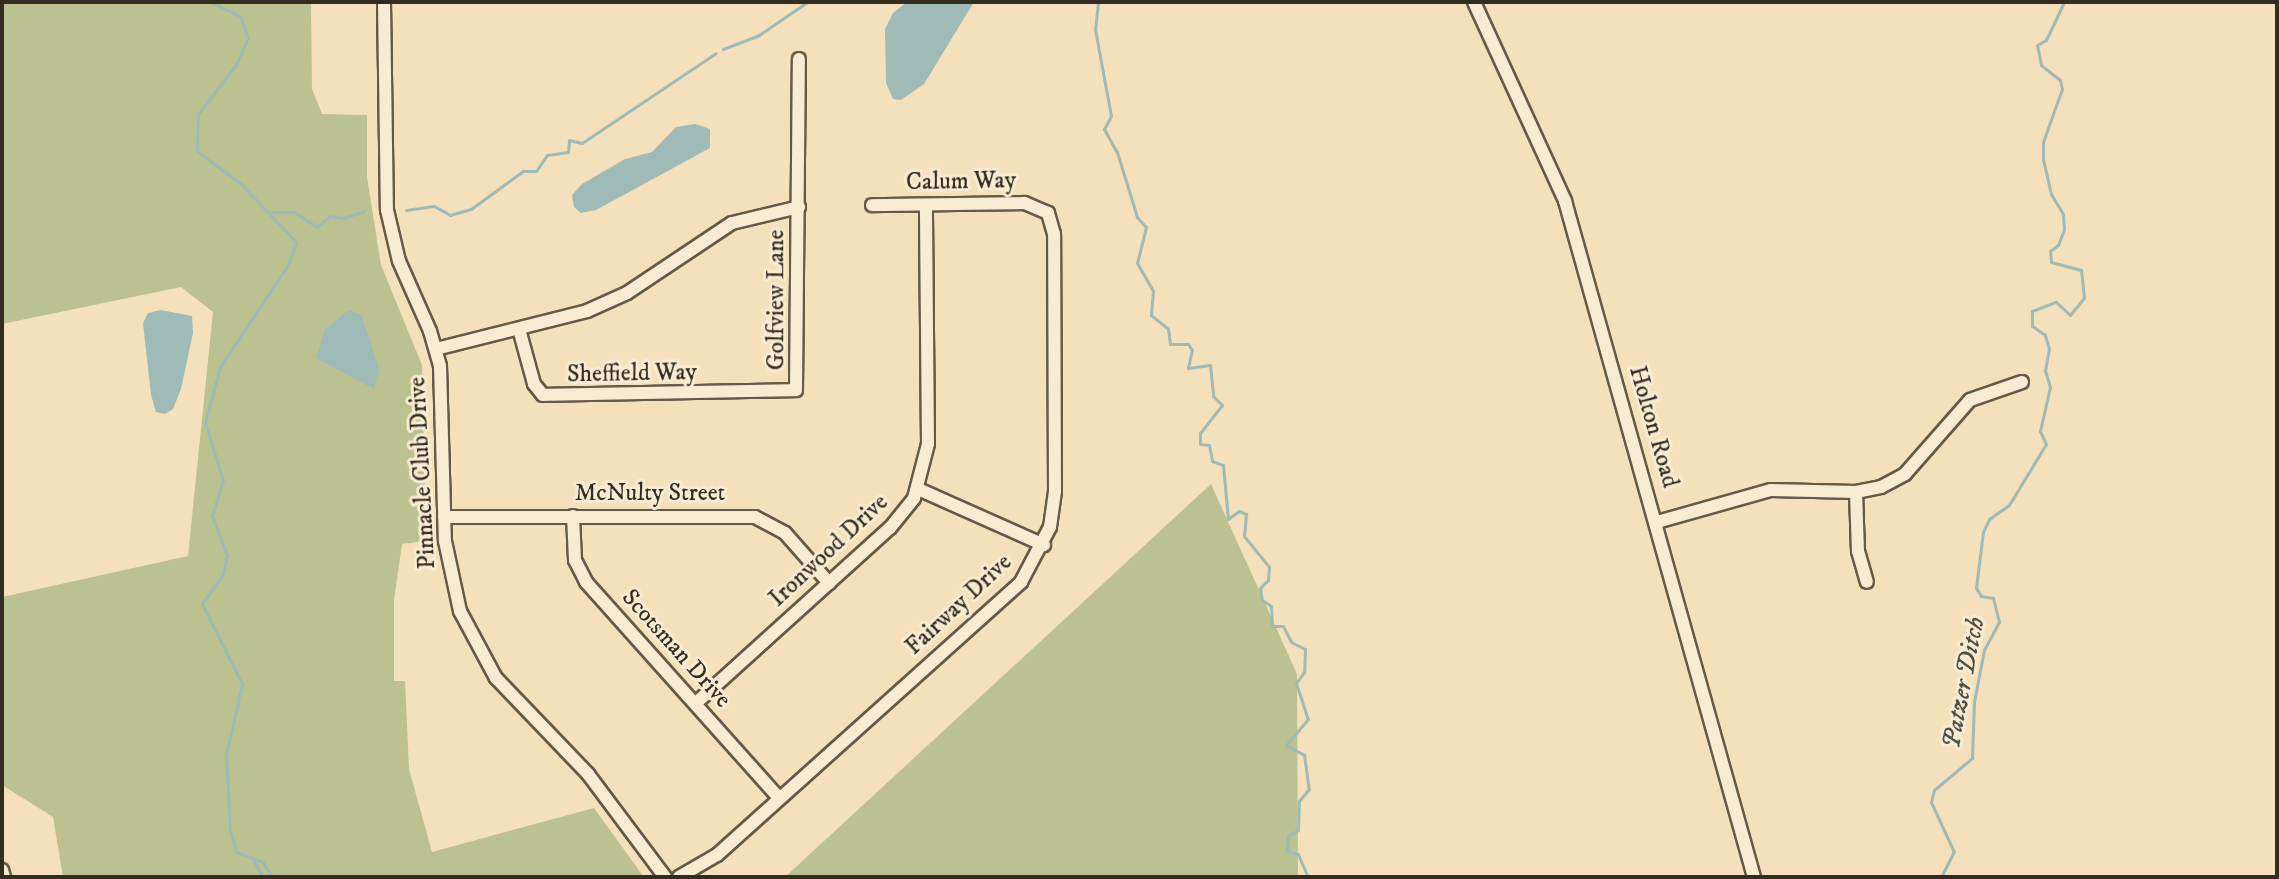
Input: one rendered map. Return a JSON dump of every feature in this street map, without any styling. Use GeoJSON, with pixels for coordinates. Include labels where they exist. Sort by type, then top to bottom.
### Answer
{"type":"FeatureCollection","features":[{"type":"Feature","properties":{"kind":"street","name":"Pinnacle Club Drive"},"geometry":{"type":"LineString","coordinates":[[384,2],[389,226],[436,349],[443,400],[444,517],[452,585],[484,659],[518,704],[588,774],[665,877]]}},
{"type":"Feature","properties":{"kind":"street","name":"Holton Road"},"geometry":{"type":"LineString","coordinates":[[1474,2],[1559,182],[1657,522],[1754,877]]}},
{"type":"Feature","properties":{"kind":"street","name":"Golfview Lane"},"geometry":{"type":"LineString","coordinates":[[793,392],[800,377],[799,59]]}},
{"type":"Feature","properties":{"kind":"street","name":"Calum Way"},"geometry":{"type":"LineString","coordinates":[[872,205],[1024,203],[1048,213]]}},
{"type":"Feature","properties":{"kind":"street","name":"Ironwood Drive"},"geometry":{"type":"LineString","coordinates":[[696,703],[897,521],[918,489],[928,444],[926,205]]}},
{"type":"Feature","properties":{"kind":"street"},"geometry":{"type":"LineString","coordinates":[[436,349],[519,329],[609,302],[732,223],[799,207]]}},
{"type":"Feature","properties":{"kind":"street","name":"Fairway Drive"},"geometry":{"type":"LineString","coordinates":[[679,877],[717,855],[1021,582],[1044,545],[1055,491],[1054,227],[1048,213]]}},
{"type":"Feature","properties":{"kind":"street","name":"Sheffield Way"},"geometry":{"type":"LineString","coordinates":[[519,329],[534,384],[543,395],[793,392]]}},
{"type":"Feature","properties":{"kind":"street"},"geometry":{"type":"LineString","coordinates":[[1657,522],[1771,490],[1856,492],[1905,474],[1970,400],[2022,382]]}},
{"type":"Feature","properties":{"kind":"street"},"geometry":{"type":"LineString","coordinates":[[918,489],[1044,545]]}},
{"type":"Feature","properties":{"kind":"street"},"geometry":{"type":"LineString","coordinates":[[1856,492],[1858,551],[1867,582]]}},
{"type":"Feature","properties":{"kind":"street","name":"Scotsman Drive"},"geometry":{"type":"LineString","coordinates":[[573,516],[575,560],[586,582],[779,798]]}},
{"type":"Feature","properties":{"kind":"street","name":"McNulty Street"},"geometry":{"type":"LineString","coordinates":[[444,517],[760,518],[785,533],[829,583]]}},
{"type":"Feature","properties":{"kind":"street"},"geometry":{"type":"LineString","coordinates":[[2,870],[4,877]]}},
{"type":"Feature","properties":{"kind":"green space"},"geometry":{"type":"Polygon","coordinates":[[[2,2],[311,2],[312,89],[322,114],[367,115],[367,177],[381,265],[422,365],[426,541],[402,544],[394,600],[394,681],[405,681],[409,769],[432,852],[594,808],[644,877],[63,877],[53,817],[2,785],[2,597],[188,556],[213,312],[181,287],[2,324],[2,2]]]}},
{"type":"Feature","properties":{"kind":"green space"},"geometry":{"type":"Polygon","coordinates":[[[1211,484],[1297,674],[1298,877],[785,877],[1211,484]]]}},
{"type":"Feature","properties":{"kind":"water"},"geometry":{"type":"Polygon","coordinates":[[[907,2],[974,2],[924,84],[901,100],[893,99],[886,83],[885,29],[893,13],[907,2]]]}},
{"type":"Feature","properties":{"kind":"water"},"geometry":{"type":"Polygon","coordinates":[[[695,124],[710,129],[710,148],[596,210],[581,213],[574,207],[572,195],[582,184],[625,159],[652,152],[676,127],[695,124]]]}},
{"type":"Feature","properties":{"kind":"water"},"geometry":{"type":"Polygon","coordinates":[[[160,310],[192,316],[193,333],[181,389],[173,409],[165,414],[156,412],[151,395],[143,323],[148,313],[160,310]]]}},
{"type":"Feature","properties":{"kind":"water"},"geometry":{"type":"Polygon","coordinates":[[[349,310],[361,315],[371,343],[379,370],[374,389],[316,358],[325,329],[349,310]]]}},
{"type":"Feature","properties":{"kind":"waterway"},"geometry":{"type":"LineString","coordinates":[[211,2],[240,16],[248,38],[236,65],[198,114],[197,151],[241,184],[296,242],[288,265],[220,367],[205,423],[223,480],[212,516],[227,555],[222,576],[202,604],[242,684],[226,755],[230,830],[236,852],[263,862],[272,877]]}},
{"type":"Feature","properties":{"kind":"waterway"},"geometry":{"type":"LineString","coordinates":[[723,49],[759,35],[807,2]]}},
{"type":"Feature","properties":{"kind":"waterway"},"geometry":{"type":"LineString","coordinates":[[1098,2],[1095,29],[1111,116],[1104,129],[1117,152],[1137,217],[1146,227],[1137,263],[1153,291],[1151,315],[1168,329],[1170,344],[1188,344],[1192,350],[1188,368],[1210,365],[1213,396],[1222,405],[1200,433],[1200,444],[1209,445],[1212,461],[1223,465],[1228,519],[1239,511],[1246,514],[1244,536],[1269,567],[1268,580],[1260,588],[1262,600],[1271,606],[1272,626],[1283,626],[1291,642],[1305,649],[1304,672],[1296,683],[1308,719],[1286,745],[1304,755],[1309,789],[1299,801],[1298,830],[1288,836],[1287,851],[1298,854],[1308,877]]}},
{"type":"Feature","properties":{"kind":"waterway","name":"Patzer Ditch"},"geometry":{"type":"LineString","coordinates":[[1941,877],[1954,852],[1931,802],[1934,790],[1972,758],[1974,702],[1984,650],[1999,622],[1993,598],[1981,596],[1976,588],[1983,532],[1989,519],[2009,505],[2046,444],[2040,431],[2050,387],[2045,371],[2049,349],[2045,335],[2032,326],[2032,311],[2056,302],[2070,315],[2084,298],[2081,270],[2051,262],[2050,251],[2058,245],[2064,229],[2063,214],[2051,194],[2043,160],[2043,142],[2062,89],[2060,80],[2041,65],[2037,45],[2046,40],[2064,2]]}},
{"type":"Feature","properties":{"kind":"waterway"},"geometry":{"type":"LineString","coordinates":[[406,210],[434,206],[450,215],[471,209],[523,171],[536,171],[547,155],[568,152],[569,140],[582,143],[716,53]]}},
{"type":"Feature","properties":{"kind":"waterway"},"geometry":{"type":"LineString","coordinates":[[271,212],[294,212],[317,227],[330,216],[343,218],[364,211]]}},
{"type":"Feature","properties":{"kind":"waterway"},"geometry":{"type":"LineString","coordinates":[[253,860],[263,877]]}}]}
